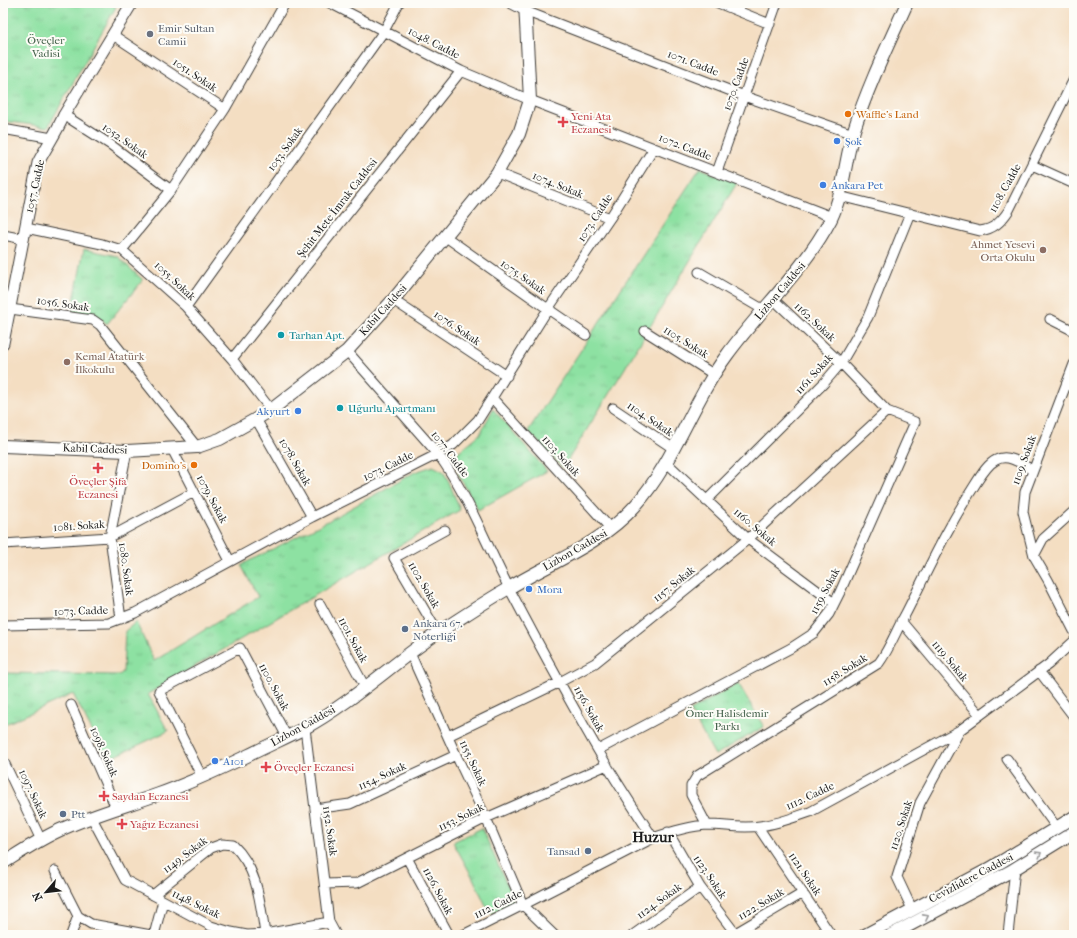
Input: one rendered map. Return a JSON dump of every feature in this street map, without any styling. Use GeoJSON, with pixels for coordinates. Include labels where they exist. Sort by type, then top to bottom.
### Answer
{"type":"FeatureCollection","features":[{"type":"Feature","properties":{"kind":"main road","name":"Lizbon Caddesi"},"geometry":{"type":"LineString","coordinates":[[3,863],[62,829],[116,808],[158,795],[202,777],[305,728],[337,708],[438,633],[509,588],[611,530],[647,492],[667,463],[713,374],[728,352],[792,278],[810,254],[832,217],[839,196],[853,134],[874,75],[907,3]]}},
{"type":"Feature","properties":{"kind":"main road","name":"Kabil Caddesi"},"geometry":{"type":"LineString","coordinates":[[3,446],[127,451],[197,447],[220,439],[271,410],[347,351],[393,300],[497,173],[519,134],[530,100],[525,7]]}},
{"type":"Feature","properties":{"kind":"main road","name":"Cevizlidere Caddesi"},"geometry":{"type":"LineString","coordinates":[[865,935],[991,868],[1074,817]]}},
{"type":"Feature","properties":{"kind":"main road","name":"Cevizlidere Caddesi"},"geometry":{"type":"LineString","coordinates":[[891,935],[1015,868],[1074,832]]}},
{"type":"Feature","properties":{"kind":"main road"},"geometry":{"type":"LineString","coordinates":[[1015,868],[1016,853]]}},
{"type":"Feature","properties":{"kind":"street","name":"1057. Cadde"},"geometry":{"type":"LineString","coordinates":[[3,342],[38,163],[64,115],[132,3]]}},
{"type":"Feature","properties":{"kind":"street"},"geometry":{"type":"LineString","coordinates":[[122,250],[171,190],[225,109],[285,3]]}},
{"type":"Feature","properties":{"kind":"street","name":"1048. Cadde"},"geometry":{"type":"LineString","coordinates":[[330,3],[461,71],[530,100]]}},
{"type":"Feature","properties":{"kind":"street","name":"1053. Sokak"},"geometry":{"type":"LineString","coordinates":[[186,307],[384,31],[399,3]]}},
{"type":"Feature","properties":{"kind":"street","name":"1071. Cadde"},"geometry":{"type":"LineString","coordinates":[[510,3],[525,7],[744,96],[853,134]]}},
{"type":"Feature","properties":{"kind":"street"},"geometry":{"type":"LineString","coordinates":[[718,3],[770,24]]}},
{"type":"Feature","properties":{"kind":"street","name":"1070. Cadde"},"geometry":{"type":"LineString","coordinates":[[717,172],[777,3]]}},
{"type":"Feature","properties":{"kind":"street","name":"1051. Sokak"},"geometry":{"type":"LineString","coordinates":[[113,35],[225,109]]}},
{"type":"Feature","properties":{"kind":"street","name":"Şehit Mete İmrak Caddesi"},"geometry":{"type":"LineString","coordinates":[[232,359],[461,71]]}},
{"type":"Feature","properties":{"kind":"street","name":"1108. Cadde"},"geometry":{"type":"LineString","coordinates":[[839,196],[980,231],[988,230],[996,226],[1003,219],[1032,165],[1074,79]]}},
{"type":"Feature","properties":{"kind":"street","name":"1072. Cadde"},"geometry":{"type":"LineString","coordinates":[[530,100],[832,217]]}},
{"type":"Feature","properties":{"kind":"street","name":"1052. Sokak"},"geometry":{"type":"LineString","coordinates":[[64,115],[111,144],[171,190]]}},
{"type":"Feature","properties":{"kind":"street"},"geometry":{"type":"LineString","coordinates":[[3,129],[52,138]]}},
{"type":"Feature","properties":{"kind":"street","name":"1073. Cadde"},"geometry":{"type":"LineString","coordinates":[[3,626],[109,623],[121,619],[135,613],[312,517],[438,454],[452,445],[478,420],[548,309],[610,218],[654,148]]}},
{"type":"Feature","properties":{"kind":"street"},"geometry":{"type":"LineString","coordinates":[[1032,165],[1074,184]]}},
{"type":"Feature","properties":{"kind":"street","name":"1074. Sokak"},"geometry":{"type":"LineString","coordinates":[[497,173],[610,218]]}},
{"type":"Feature","properties":{"kind":"street","name":"1161. Sokak"},"geometry":{"type":"LineString","coordinates":[[706,501],[824,383],[841,363],[868,317],[910,214]]}},
{"type":"Feature","properties":{"kind":"street","name":"1055. Sokak"},"geometry":{"type":"LineString","coordinates":[[3,235],[25,233],[102,244],[122,250],[186,307],[232,359],[271,410]]}},
{"type":"Feature","properties":{"kind":"street","name":"1075. Sokak"},"geometry":{"type":"LineString","coordinates":[[446,237],[586,335]]}},
{"type":"Feature","properties":{"kind":"street"},"geometry":{"type":"LineString","coordinates":[[700,272],[764,310]]}},
{"type":"Feature","properties":{"kind":"street","name":"1162. Sokak"},"geometry":{"type":"LineString","coordinates":[[773,299],[841,363]]}},
{"type":"Feature","properties":{"kind":"street","name":"1076. Sokak"},"geometry":{"type":"LineString","coordinates":[[393,300],[507,376]]}},
{"type":"Feature","properties":{"kind":"street","name":"1056. Sokak"},"geometry":{"type":"LineString","coordinates":[[10,309],[93,320],[105,331],[197,447]]}},
{"type":"Feature","properties":{"kind":"street"},"geometry":{"type":"LineString","coordinates":[[1050,319],[1074,331]]}},
{"type":"Feature","properties":{"kind":"street","name":"1105. Sokak"},"geometry":{"type":"LineString","coordinates":[[645,331],[713,374]]}},
{"type":"Feature","properties":{"kind":"street","name":"1077. Cadde"},"geometry":{"type":"LineString","coordinates":[[347,351],[438,454],[450,470],[509,588]]}},
{"type":"Feature","properties":{"kind":"street","name":"1159. Sokak"},"geometry":{"type":"LineString","coordinates":[[598,750],[791,648],[814,633],[829,614],[915,422],[887,411],[841,363]]}},
{"type":"Feature","properties":{"kind":"street","name":"1109. Sokak"},"geometry":{"type":"LineString","coordinates":[[1074,364],[1071,381],[1032,470],[1025,492],[1023,512],[1034,556],[1074,631]]}},
{"type":"Feature","properties":{"kind":"street","name":"1103. Sokak"},"geometry":{"type":"LineString","coordinates":[[492,399],[611,530]]}},
{"type":"Feature","properties":{"kind":"street","name":"1104. Sokak"},"geometry":{"type":"LineString","coordinates":[[613,408],[674,449]]}},
{"type":"Feature","properties":{"kind":"street","name":"1157. Sokak"},"geometry":{"type":"LineString","coordinates":[[448,736],[560,682],[595,662],[748,538],[887,411]]}},
{"type":"Feature","properties":{"kind":"street","name":"1078. Sokak"},"geometry":{"type":"LineString","coordinates":[[256,419],[312,517]]}},
{"type":"Feature","properties":{"kind":"street","name":"1079. Sokak"},"geometry":{"type":"LineString","coordinates":[[172,449],[230,561]]}},
{"type":"Feature","properties":{"kind":"street","name":"1080. Sokak"},"geometry":{"type":"LineString","coordinates":[[121,619],[110,537],[127,451]]}},
{"type":"Feature","properties":{"kind":"street","name":"1158. Sokak"},"geometry":{"type":"LineString","coordinates":[[707,825],[691,795],[691,786],[697,776],[879,663],[887,652],[962,506],[986,469],[996,460],[1005,457],[1017,461],[1032,470]]}},
{"type":"Feature","properties":{"kind":"street","name":"1160. Sokak"},"geometry":{"type":"LineString","coordinates":[[667,463],[706,501],[748,538],[834,603]]}},
{"type":"Feature","properties":{"kind":"street","name":"1081. Sokak"},"geometry":{"type":"LineString","coordinates":[[3,544],[110,537],[194,492]]}},
{"type":"Feature","properties":{"kind":"street"},"geometry":{"type":"LineString","coordinates":[[1034,556],[1043,539],[1074,511]]}},
{"type":"Feature","properties":{"kind":"street","name":"1102. Sokak"},"geometry":{"type":"LineString","coordinates":[[438,633],[394,558],[445,530]]}},
{"type":"Feature","properties":{"kind":"street","name":"1156. Sokak"},"geometry":{"type":"LineString","coordinates":[[509,588],[598,750],[653,838]]}},
{"type":"Feature","properties":{"kind":"street","name":"1101. Sokak"},"geometry":{"type":"LineString","coordinates":[[320,604],[365,687]]}},
{"type":"Feature","properties":{"kind":"street","name":"1119. Sokak"},"geometry":{"type":"LineString","coordinates":[[902,621],[980,715]]}},
{"type":"Feature","properties":{"kind":"street","name":"1112. Cadde"},"geometry":{"type":"LineString","coordinates":[[463,935],[524,906],[653,838],[668,832],[707,825],[737,827],[758,826],[784,821],[810,812],[960,730],[1039,671],[1074,641]]}},
{"type":"Feature","properties":{"kind":"street","name":"1100. Sokak"},"geometry":{"type":"LineString","coordinates":[[202,777],[159,691],[240,648],[287,737]]}},
{"type":"Feature","properties":{"kind":"street","name":"1155. Sokak"},"geometry":{"type":"LineString","coordinates":[[410,653],[486,818],[524,906]]}},
{"type":"Feature","properties":{"kind":"street"},"geometry":{"type":"LineString","coordinates":[[1039,671],[1074,717]]}},
{"type":"Feature","properties":{"kind":"street","name":"1098. Sokak"},"geometry":{"type":"LineString","coordinates":[[71,705],[116,808]]}},
{"type":"Feature","properties":{"kind":"street","name":"1152. Sokak"},"geometry":{"type":"LineString","coordinates":[[305,728],[329,922],[336,935]]}},
{"type":"Feature","properties":{"kind":"street","name":"1120. Sokak"},"geometry":{"type":"LineString","coordinates":[[912,910],[897,877],[920,803],[960,730]]}},
{"type":"Feature","properties":{"kind":"street","name":"1154. Sokak"},"geometry":{"type":"LineString","coordinates":[[315,809],[350,804],[456,755]]}},
{"type":"Feature","properties":{"kind":"street"},"geometry":{"type":"LineString","coordinates":[[1007,759],[1057,828]]}},
{"type":"Feature","properties":{"kind":"street","name":"1097. Sokak"},"geometry":{"type":"LineString","coordinates":[[3,760],[41,840]]}},
{"type":"Feature","properties":{"kind":"street","name":"1153. Sokak"},"geometry":{"type":"LineString","coordinates":[[325,884],[357,883],[486,818],[607,765]]}},
{"type":"Feature","properties":{"kind":"street","name":"1148. Sokak"},"geometry":{"type":"LineString","coordinates":[[92,818],[125,880],[211,926],[247,935],[265,934],[329,922]]}},
{"type":"Feature","properties":{"kind":"street","name":"1121. Sokak"},"geometry":{"type":"LineString","coordinates":[[758,826],[831,935]]}},
{"type":"Feature","properties":{"kind":"street","name":"1123. Sokak"},"geometry":{"type":"LineString","coordinates":[[668,832],[700,887],[734,934]]}},
{"type":"Feature","properties":{"kind":"street","name":"1149. Sokak"},"geometry":{"type":"LineString","coordinates":[[153,895],[211,848],[222,844],[233,845],[248,862],[255,879],[259,893],[265,934]]}},
{"type":"Feature","properties":{"kind":"street","name":"1126. Sokak"},"geometry":{"type":"LineString","coordinates":[[407,858],[449,935]]}},
{"type":"Feature","properties":{"kind":"street"},"geometry":{"type":"LineString","coordinates":[[1008,935],[1015,868]]}},
{"type":"Feature","properties":{"kind":"street"},"geometry":{"type":"LineString","coordinates":[[55,871],[78,916],[91,924],[153,935],[163,901]]}},
{"type":"Feature","properties":{"kind":"street","name":"1124. Sokak"},"geometry":{"type":"LineString","coordinates":[[633,935],[700,887]]}},
{"type":"Feature","properties":{"kind":"street","name":"1122. Sokak"},"geometry":{"type":"LineString","coordinates":[[734,934],[803,893]]}},
{"type":"Feature","properties":{"kind":"street"},"geometry":{"type":"LineString","coordinates":[[524,906],[554,935]]}},
{"type":"Feature","properties":{"kind":"street"},"geometry":{"type":"LineString","coordinates":[[71,935],[78,916]]}},
{"type":"Feature","properties":{"kind":"street"},"geometry":{"type":"LineString","coordinates":[[211,926],[214,935]]}},
{"type":"Feature","properties":{"kind":"green space","name":"Öveçler Vadisi"},"geometry":{"type":"Polygon","coordinates":[[[3,3],[110,3],[116,7],[48,127],[3,121],[3,3]]]}},
{"type":"Feature","properties":{"kind":"green space"},"geometry":{"type":"Polygon","coordinates":[[[700,168],[737,183],[563,468],[528,431],[700,168]]]}},
{"type":"Feature","properties":{"kind":"green space"},"geometry":{"type":"Polygon","coordinates":[[[84,249],[117,256],[143,280],[107,324],[91,314],[72,311],[84,249]]]}},
{"type":"Feature","properties":{"kind":"green space"},"geometry":{"type":"Polygon","coordinates":[[[493,409],[547,471],[478,510],[459,475],[455,462],[458,452],[480,434],[493,409]]]}},
{"type":"Feature","properties":{"kind":"green space"},"geometry":{"type":"Polygon","coordinates":[[[433,466],[443,471],[460,510],[148,694],[168,731],[107,760],[73,694],[3,725],[3,673],[119,675],[123,672],[125,631],[136,622],[154,661],[258,597],[241,565],[328,521],[415,472],[433,466]]]}},
{"type":"Feature","properties":{"kind":"green space","name":"Ömer Halisdemir Parkı"},"geometry":{"type":"Polygon","coordinates":[[[738,683],[764,727],[715,755],[690,711],[738,683]]]}},
{"type":"Feature","properties":{"kind":"green space"},"geometry":{"type":"Polygon","coordinates":[[[482,828],[514,901],[490,914],[472,876],[453,842],[482,828]]]}},
{"type":"Feature","properties":{"kind":"place","name":"Emir Sultan Camii"},"geometry":{"type":"Point","coordinates":[150,34]}},
{"type":"Feature","properties":{"kind":"place","name":"Waffle's Land"},"geometry":{"type":"Point","coordinates":[848,114]}},
{"type":"Feature","properties":{"kind":"place","name":"Yeni Ata Eczanesi"},"geometry":{"type":"Point","coordinates":[563,122]}},
{"type":"Feature","properties":{"kind":"place","name":"Şok"},"geometry":{"type":"Point","coordinates":[837,141]}},
{"type":"Feature","properties":{"kind":"place","name":"Ankara Pet"},"geometry":{"type":"Point","coordinates":[823,185]}},
{"type":"Feature","properties":{"kind":"place","name":"Ahmet Yesevi Orta Okulu"},"geometry":{"type":"Point","coordinates":[1043,250]}},
{"type":"Feature","properties":{"kind":"place","name":"Tarhan Apt."},"geometry":{"type":"Point","coordinates":[281,335]}},
{"type":"Feature","properties":{"kind":"place","name":"Kemal Atatürk İlkokulu"},"geometry":{"type":"Point","coordinates":[67,362]}},
{"type":"Feature","properties":{"kind":"place","name":"Uğurlu Apartmanı"},"geometry":{"type":"Point","coordinates":[340,408]}},
{"type":"Feature","properties":{"kind":"place","name":"Akyurt"},"geometry":{"type":"Point","coordinates":[298,411]}},
{"type":"Feature","properties":{"kind":"place","name":"Domino's"},"geometry":{"type":"Point","coordinates":[194,465]}},
{"type":"Feature","properties":{"kind":"place","name":"Öveçler Şifa Eczanesi"},"geometry":{"type":"Point","coordinates":[98,468]}},
{"type":"Feature","properties":{"kind":"place","name":"Mora"},"geometry":{"type":"Point","coordinates":[529,589]}},
{"type":"Feature","properties":{"kind":"place","name":"Ankara 67. Noterliği"},"geometry":{"type":"Point","coordinates":[405,629]}},
{"type":"Feature","properties":{"kind":"place","name":"A101"},"geometry":{"type":"Point","coordinates":[215,761]}},
{"type":"Feature","properties":{"kind":"place","name":"Öveçler Eczanesi"},"geometry":{"type":"Point","coordinates":[266,767]}},
{"type":"Feature","properties":{"kind":"place","name":"Saydan Eczanesi"},"geometry":{"type":"Point","coordinates":[104,796]}},
{"type":"Feature","properties":{"kind":"place","name":"Ptt"},"geometry":{"type":"Point","coordinates":[63,814]}},
{"type":"Feature","properties":{"kind":"place","name":"Yağız Eczanesi"},"geometry":{"type":"Point","coordinates":[122,824]}},
{"type":"Feature","properties":{"kind":"place","name":"Tansad"},"geometry":{"type":"Point","coordinates":[588,851]}},
{"type":"Feature","properties":{"kind":"district","name":"Huzur"},"geometry":{"type":"Point","coordinates":[653,837]}}]}
